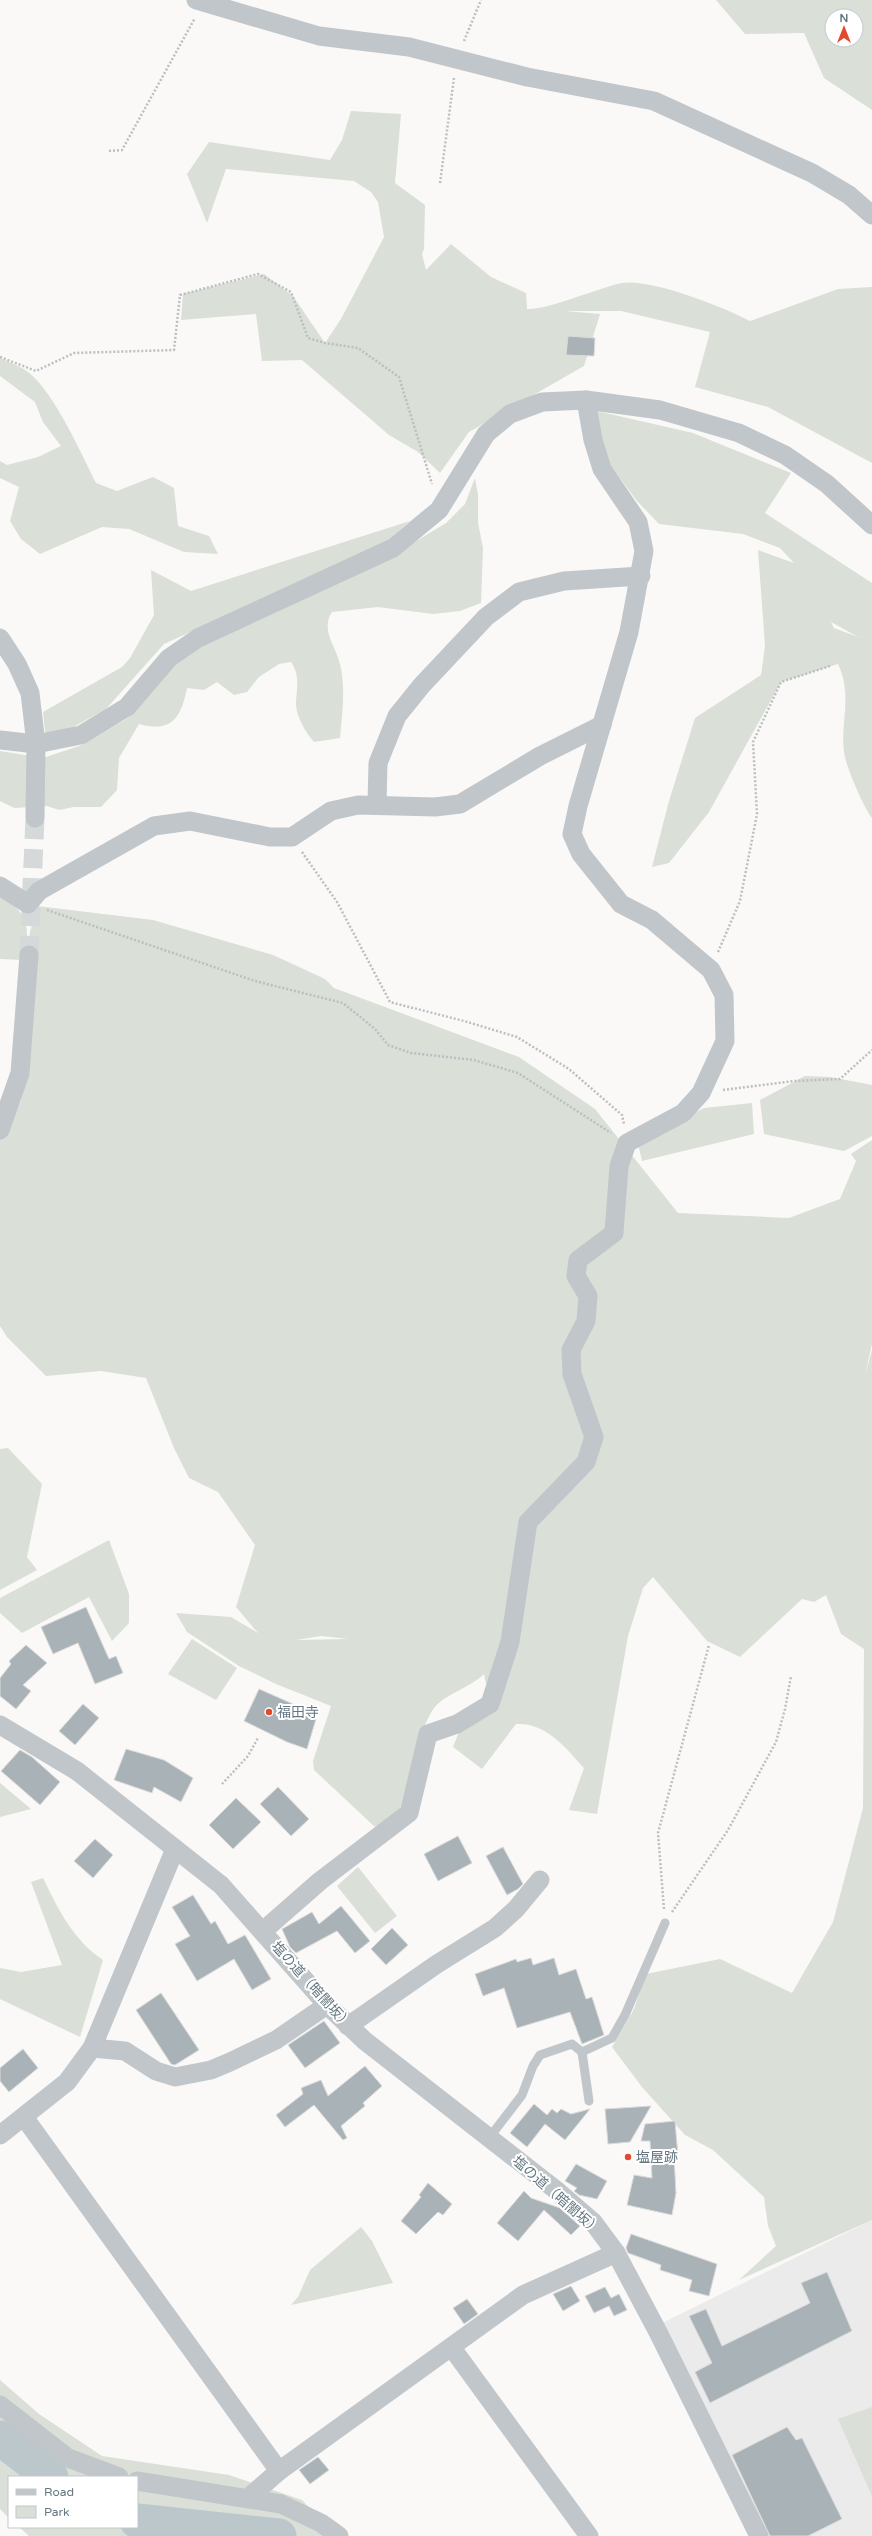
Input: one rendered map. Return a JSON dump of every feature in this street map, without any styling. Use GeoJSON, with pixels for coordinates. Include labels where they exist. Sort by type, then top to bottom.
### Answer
{"type":"FeatureCollection","features":[{"type":"Feature","properties":{"kind":"street"},"geometry":{"type":"LineString","coordinates":[[200,2],[319,36],[409,47],[527,77],[654,101],[812,173],[849,195],[872,215]]}},
{"type":"Feature","properties":{"kind":"street"},"geometry":{"type":"LineString","coordinates":[[263,1931],[320,1881],[409,1813],[428,1734],[457,1724],[490,1704],[510,1642],[528,1522],[586,1462],[594,1437],[572,1374],[571,1350],[586,1321],[588,1296],[576,1276],[578,1260],[614,1233],[618,1166],[627,1143],[683,1113],[701,1093],[725,1041],[724,995],[711,970],[652,920],[621,904],[581,854],[572,834],[578,806],[629,632],[641,576],[644,551],[638,522],[628,504],[602,469],[593,440],[586,400]]}},
{"type":"Feature","properties":{"kind":"street"},"geometry":{"type":"LineString","coordinates":[[0,740],[36,744],[81,736],[127,707],[169,658],[198,638],[393,548],[439,510],[486,434],[510,414],[542,402],[586,400],[660,410],[739,434],[785,455],[826,484],[872,525]]}},
{"type":"Feature","properties":{"kind":"street"},"geometry":{"type":"LineString","coordinates":[[377,804],[378,763],[397,716],[422,685],[486,617],[519,592],[564,581],[641,576]]}},
{"type":"Feature","properties":{"kind":"street"},"geometry":{"type":"LineString","coordinates":[[0,638],[17,664],[30,693],[36,744],[35,818]]}},
{"type":"Feature","properties":{"kind":"street"},"geometry":{"type":"LineString","coordinates":[[0,886],[28,904],[39,891],[154,826],[190,821],[270,837],[292,837],[331,811],[358,805],[377,804],[435,807],[460,804],[540,756],[602,725]]}},
{"type":"Feature","properties":{"kind":"street"},"geometry":{"type":"LineString","coordinates":[[0,1130],[20,1073],[29,955]]}},
{"type":"Feature","properties":{"kind":"street","name":"塩の道（暗闇坂）"},"geometry":{"type":"LineString","coordinates":[[0,1725],[77,1771],[220,1885],[348,2026],[593,2222],[616,2253],[719,2452],[759,2536]]}},
{"type":"Feature","properties":{"kind":"street"},"geometry":{"type":"LineString","coordinates":[[0,2134],[24,2117],[67,2082],[92,2048],[175,1850]]}},
{"type":"Feature","properties":{"kind":"street"},"geometry":{"type":"LineString","coordinates":[[348,2026],[437,1964],[495,1928],[516,1909],[540,1880]]}},
{"type":"Feature","properties":{"kind":"street"},"geometry":{"type":"LineString","coordinates":[[92,2048],[125,2051],[156,2072],[176,2077],[211,2070],[276,2040],[328,2004]]}},
{"type":"Feature","properties":{"kind":"street"},"geometry":{"type":"LineString","coordinates":[[24,2117],[279,2471]]}},
{"type":"Feature","properties":{"kind":"street"},"geometry":{"type":"LineString","coordinates":[[248,2498],[279,2471],[452,2348],[523,2295],[616,2253]]}},
{"type":"Feature","properties":{"kind":"street"},"geometry":{"type":"LineString","coordinates":[[452,2348],[589,2536]]}},
{"type":"Feature","properties":{"kind":"street"},"geometry":{"type":"LineString","coordinates":[[0,2405],[68,2458],[116,2476]]}},
{"type":"Feature","properties":{"kind":"street"},"geometry":{"type":"LineString","coordinates":[[138,2481],[281,2504],[302,2512],[339,2536]]}},
{"type":"Feature","properties":{"kind":"lane"},"geometry":{"type":"LineString","coordinates":[[582,2052],[612,2038],[625,2015],[665,1923]]}},
{"type":"Feature","properties":{"kind":"lane"},"geometry":{"type":"LineString","coordinates":[[489,2138],[522,2095],[533,2066],[540,2056],[572,2044],[582,2052],[589,2100]]}},
{"type":"Feature","properties":{"kind":"path"},"geometry":{"type":"LineString","coordinates":[[440,183],[457,59],[481,0]]}},
{"type":"Feature","properties":{"kind":"path"},"geometry":{"type":"LineString","coordinates":[[109,151],[122,150],[200,2]]}},
{"type":"Feature","properties":{"kind":"path"},"geometry":{"type":"LineString","coordinates":[[0,357],[36,371],[74,352],[174,350],[180,295],[258,274],[291,292],[308,338],[325,343],[358,348],[399,377],[439,510]]}},
{"type":"Feature","properties":{"kind":"path"},"geometry":{"type":"LineString","coordinates":[[711,970],[740,901],[757,814],[753,742],[781,682],[830,666]]}},
{"type":"Feature","properties":{"kind":"path"},"geometry":{"type":"LineString","coordinates":[[292,837],[337,902],[390,1002],[464,1021],[518,1038],[570,1070],[622,1114],[627,1143]]}},
{"type":"Feature","properties":{"kind":"path"},"geometry":{"type":"LineString","coordinates":[[28,904],[255,981],[343,1003],[375,1029],[388,1045],[411,1053],[474,1060],[518,1073],[627,1143]]}},
{"type":"Feature","properties":{"kind":"path"},"geometry":{"type":"LineString","coordinates":[[701,1093],[794,1081],[840,1079],[872,1050]]}},
{"type":"Feature","properties":{"kind":"path"},"geometry":{"type":"LineString","coordinates":[[665,1923],[658,1833],[709,1645]]}},
{"type":"Feature","properties":{"kind":"path"},"geometry":{"type":"LineString","coordinates":[[665,1923],[728,1830],[776,1742],[785,1709],[791,1676]]}},
{"type":"Feature","properties":{"kind":"path"},"geometry":{"type":"LineString","coordinates":[[222,1784],[248,1756],[258,1738]]}},
{"type":"Feature","properties":{"kind":"shaded area"},"geometry":{"type":"Polygon","coordinates":[[[872,2220],[872,2536],[767,2536],[662,2323],[872,2220]]]}},
{"type":"Feature","properties":{"kind":"green space"},"geometry":{"type":"Polygon","coordinates":[[[716,0],[872,0],[872,110],[824,78],[804,33],[745,34],[716,0]]]}},
{"type":"Feature","properties":{"kind":"green space"},"geometry":{"type":"Polygon","coordinates":[[[351,111],[401,114],[395,183],[425,205],[424,249],[422,254],[426,270],[451,244],[491,277],[526,293],[527,309],[560,303],[622,283],[634,283],[668,289],[687,295],[723,308],[750,321],[838,289],[872,287],[872,463],[768,407],[695,387],[710,332],[621,311],[565,311],[600,314],[584,366],[469,432],[440,473],[418,452],[389,435],[302,360],[262,361],[256,314],[181,320],[183,294],[264,274],[293,296],[325,343],[341,319],[384,237],[378,202],[371,192],[354,181],[226,169],[207,223],[187,174],[209,142],[330,160],[342,140],[351,111]]]}},
{"type":"Feature","properties":{"kind":"green space"},"geometry":{"type":"Polygon","coordinates":[[[0,358],[28,372],[38,381],[57,408],[75,440],[96,483],[117,491],[153,477],[174,488],[178,526],[209,536],[218,554],[184,552],[129,529],[102,527],[40,554],[21,539],[10,521],[19,487],[0,478],[0,461],[7,465],[38,457],[61,446],[43,422],[35,402],[0,376],[0,358]]]}},
{"type":"Feature","properties":{"kind":"green space"},"geometry":{"type":"Polygon","coordinates":[[[588,409],[693,433],[791,473],[765,513],[872,583],[872,818],[855,786],[845,759],[843,741],[845,687],[838,664],[781,682],[709,812],[669,863],[652,867],[669,801],[695,718],[761,675],[765,646],[758,550],[794,563],[780,548],[743,534],[659,524],[637,501],[608,462],[588,409]],[[831,622],[834,628],[858,637],[831,622]]]}},
{"type":"Feature","properties":{"kind":"green space"},"geometry":{"type":"Polygon","coordinates":[[[475,478],[478,495],[478,523],[483,548],[481,603],[460,611],[433,614],[378,607],[332,612],[329,619],[328,632],[338,657],[343,682],[340,738],[314,742],[302,725],[298,715],[296,705],[297,678],[294,667],[291,662],[279,664],[259,677],[247,692],[234,695],[217,682],[204,690],[187,688],[182,708],[173,721],[160,726],[139,724],[119,758],[117,790],[101,807],[74,807],[59,810],[47,806],[14,808],[0,801],[0,751],[43,758],[82,745],[128,718],[173,663],[204,640],[395,554],[446,523],[465,504],[475,478]]]}},
{"type":"Feature","properties":{"kind":"green space"},"geometry":{"type":"Polygon","coordinates":[[[410,521],[382,545],[164,644],[106,709],[46,742],[43,712],[122,667],[130,658],[154,615],[151,570],[191,591],[410,521]]]}},
{"type":"Feature","properties":{"kind":"green space"},"geometry":{"type":"Polygon","coordinates":[[[0,895],[17,908],[25,922],[27,938],[24,960],[0,959],[0,895]]]}},
{"type":"Feature","properties":{"kind":"green space"},"geometry":{"type":"Polygon","coordinates":[[[37,906],[153,920],[273,955],[325,979],[334,988],[519,1057],[595,1109],[678,1213],[789,1218],[840,1199],[856,1161],[851,1154],[872,1140],[872,1344],[865,1375],[872,1350],[872,2220],[739,2280],[776,2246],[768,2226],[764,2197],[713,2150],[685,2135],[642,2087],[612,2047],[634,2009],[646,1974],[720,1959],[792,1993],[833,1922],[863,1808],[864,1649],[841,1634],[826,1595],[814,1602],[802,1599],[740,1657],[707,1641],[653,1577],[643,1588],[628,1636],[597,1814],[569,1810],[584,1768],[570,1752],[554,1738],[537,1727],[527,1724],[516,1724],[482,1769],[453,1747],[464,1719],[490,1703],[484,1674],[479,1679],[445,1699],[435,1707],[424,1727],[399,1812],[375,1827],[314,1770],[313,1761],[331,1706],[276,1684],[239,1666],[187,1632],[176,1613],[231,1617],[258,1633],[236,1607],[255,1545],[218,1492],[189,1478],[174,1448],[146,1378],[101,1371],[46,1376],[7,1337],[0,1326],[0,1119],[19,1089],[21,1108],[18,1022],[30,932],[37,906]],[[321,1636],[296,1640],[348,1639],[321,1636]]]}},
{"type":"Feature","properties":{"kind":"green space"},"geometry":{"type":"Polygon","coordinates":[[[805,1076],[830,1077],[872,1085],[872,1136],[844,1151],[764,1134],[760,1100],[805,1076]]]}},
{"type":"Feature","properties":{"kind":"green space"},"geometry":{"type":"Polygon","coordinates":[[[752,1103],[754,1134],[642,1161],[638,1144],[704,1108],[752,1103]]]}},
{"type":"Feature","properties":{"kind":"green space"},"geometry":{"type":"Polygon","coordinates":[[[8,1448],[42,1484],[27,1557],[37,1570],[0,1590],[0,1449],[8,1448]]]}},
{"type":"Feature","properties":{"kind":"green space"},"geometry":{"type":"Polygon","coordinates":[[[109,1540],[129,1594],[129,1623],[112,1641],[89,1597],[22,1633],[0,1613],[0,1598],[109,1540]]]}},
{"type":"Feature","properties":{"kind":"green space"},"geometry":{"type":"Polygon","coordinates":[[[192,1639],[237,1668],[216,1700],[168,1674],[192,1639]]]}},
{"type":"Feature","properties":{"kind":"green space"},"geometry":{"type":"Polygon","coordinates":[[[0,1783],[31,1809],[0,1817],[0,1783]]]}},
{"type":"Feature","properties":{"kind":"green space"},"geometry":{"type":"Polygon","coordinates":[[[358,1867],[397,1916],[375,1933],[337,1886],[358,1867]]]}},
{"type":"Feature","properties":{"kind":"green space"},"geometry":{"type":"Polygon","coordinates":[[[43,1878],[67,1923],[83,1943],[103,1960],[80,2037],[0,1999],[0,1968],[21,1972],[62,1965],[31,1882],[43,1878]]]}},
{"type":"Feature","properties":{"kind":"green space"},"geometry":{"type":"Polygon","coordinates":[[[361,2227],[372,2241],[393,2283],[291,2305],[298,2297],[310,2270],[361,2227]]]}},
{"type":"Feature","properties":{"kind":"green space"},"geometry":{"type":"Polygon","coordinates":[[[0,2380],[39,2414],[102,2456],[229,2475],[302,2500],[336,2536],[29,2536],[20,2528],[138,2528],[138,2476],[8,2476],[8,2517],[0,2509],[0,2380]]]}},
{"type":"Feature","properties":{"kind":"green space"},"geometry":{"type":"Polygon","coordinates":[[[872,2407],[872,2496],[838,2419],[872,2407]]]}},
{"type":"Feature","properties":{"kind":"building"},"geometry":{"type":"Polygon","coordinates":[[[568,336],[595,338],[594,356],[566,355],[568,336]]]}},
{"type":"Feature","properties":{"kind":"building"},"geometry":{"type":"Polygon","coordinates":[[[86,1607],[109,1659],[116,1656],[123,1673],[95,1684],[78,1643],[53,1654],[41,1627],[86,1607]]]}},
{"type":"Feature","properties":{"kind":"building"},"geometry":{"type":"Polygon","coordinates":[[[26,1645],[47,1663],[23,1685],[31,1691],[16,1709],[0,1696],[0,1678],[11,1664],[9,1661],[26,1645]]]}},
{"type":"Feature","properties":{"kind":"building"},"geometry":{"type":"Polygon","coordinates":[[[259,1689],[293,1704],[290,1709],[316,1719],[307,1749],[287,1742],[244,1721],[259,1689]]]}},
{"type":"Feature","properties":{"kind":"building"},"geometry":{"type":"Polygon","coordinates":[[[83,1704],[99,1718],[75,1745],[59,1731],[83,1704]]]}},
{"type":"Feature","properties":{"kind":"building"},"geometry":{"type":"Polygon","coordinates":[[[126,1749],[164,1760],[193,1778],[181,1802],[154,1787],[152,1793],[114,1780],[126,1749]]]}},
{"type":"Feature","properties":{"kind":"building"},"geometry":{"type":"Polygon","coordinates":[[[20,1750],[32,1757],[60,1782],[40,1805],[1,1771],[20,1750]]]}},
{"type":"Feature","properties":{"kind":"building"},"geometry":{"type":"Polygon","coordinates":[[[278,1787],[309,1819],[291,1836],[260,1804],[278,1787]]]}},
{"type":"Feature","properties":{"kind":"building"},"geometry":{"type":"Polygon","coordinates":[[[236,1798],[261,1822],[233,1849],[209,1825],[236,1798]]]}},
{"type":"Feature","properties":{"kind":"building"},"geometry":{"type":"Polygon","coordinates":[[[458,1836],[472,1863],[438,1881],[424,1854],[458,1836]]]}},
{"type":"Feature","properties":{"kind":"building"},"geometry":{"type":"Polygon","coordinates":[[[95,1839],[113,1855],[93,1878],[74,1861],[95,1839]]]}},
{"type":"Feature","properties":{"kind":"building"},"geometry":{"type":"Polygon","coordinates":[[[503,1847],[523,1884],[518,1889],[507,1895],[486,1856],[503,1847]]]}},
{"type":"Feature","properties":{"kind":"building"},"geometry":{"type":"Polygon","coordinates":[[[193,1895],[211,1924],[215,1921],[228,1944],[245,1935],[271,1979],[252,1990],[234,1959],[197,1981],[175,1944],[190,1936],[172,1907],[193,1895]]]}},
{"type":"Feature","properties":{"kind":"building"},"geometry":{"type":"Polygon","coordinates":[[[341,1906],[370,1941],[355,1953],[337,1931],[296,1953],[290,1947],[282,1929],[312,1912],[319,1924],[341,1906]]]}},
{"type":"Feature","properties":{"kind":"building"},"geometry":{"type":"Polygon","coordinates":[[[392,1928],[408,1945],[386,1965],[371,1949],[392,1928]]]}},
{"type":"Feature","properties":{"kind":"building"},"geometry":{"type":"Polygon","coordinates":[[[531,1958],[533,1965],[554,1958],[559,1975],[576,1969],[586,1999],[592,1997],[604,2035],[582,2044],[570,2012],[517,2028],[504,1988],[483,1996],[475,1974],[516,1959],[517,1962],[531,1958]]]}},
{"type":"Feature","properties":{"kind":"building"},"geometry":{"type":"Polygon","coordinates":[[[161,1993],[199,2050],[175,2065],[171,2064],[136,2010],[161,1993]]]}},
{"type":"Feature","properties":{"kind":"building"},"geometry":{"type":"Polygon","coordinates":[[[324,2021],[340,2043],[305,2068],[288,2045],[324,2021]]]}},
{"type":"Feature","properties":{"kind":"building"},"geometry":{"type":"Polygon","coordinates":[[[23,2049],[38,2068],[9,2092],[0,2081],[0,2068],[23,2049]]]}},
{"type":"Feature","properties":{"kind":"building"},"geometry":{"type":"Polygon","coordinates":[[[365,2066],[382,2086],[363,2103],[365,2106],[341,2126],[347,2138],[343,2140],[314,2105],[285,2127],[276,2115],[303,2094],[301,2088],[321,2080],[328,2096],[365,2066]]]}},
{"type":"Feature","properties":{"kind":"building"},"geometry":{"type":"Polygon","coordinates":[[[534,2104],[547,2115],[552,2109],[557,2113],[561,2109],[571,2114],[590,2109],[565,2140],[545,2124],[527,2147],[510,2133],[534,2104]]]}},
{"type":"Feature","properties":{"kind":"building"},"geometry":{"type":"Polygon","coordinates":[[[651,2106],[630,2142],[608,2144],[605,2109],[651,2106]]]}},
{"type":"Feature","properties":{"kind":"building"},"geometry":{"type":"Polygon","coordinates":[[[675,2121],[678,2156],[674,2156],[676,2193],[672,2215],[627,2205],[634,2175],[652,2178],[650,2141],[641,2141],[645,2124],[675,2121]]]}},
{"type":"Feature","properties":{"kind":"building"},"geometry":{"type":"Polygon","coordinates":[[[576,2164],[607,2181],[597,2199],[579,2195],[574,2191],[577,2188],[565,2181],[576,2164]]]}},
{"type":"Feature","properties":{"kind":"building"},"geometry":{"type":"Polygon","coordinates":[[[428,2183],[452,2204],[443,2215],[438,2212],[416,2234],[401,2221],[421,2197],[419,2195],[428,2183]]]}},
{"type":"Feature","properties":{"kind":"building"},"geometry":{"type":"Polygon","coordinates":[[[524,2191],[531,2198],[560,2208],[580,2226],[571,2235],[544,2210],[518,2241],[497,2223],[524,2191]]]}},
{"type":"Feature","properties":{"kind":"building"},"geometry":{"type":"Polygon","coordinates":[[[631,2234],[717,2264],[709,2296],[689,2291],[692,2280],[660,2270],[661,2265],[628,2253],[626,2248],[631,2234]]]}},
{"type":"Feature","properties":{"kind":"building"},"geometry":{"type":"Polygon","coordinates":[[[827,2272],[852,2331],[710,2403],[695,2372],[712,2363],[689,2316],[706,2309],[722,2346],[810,2303],[801,2283],[827,2272]]]}},
{"type":"Feature","properties":{"kind":"building"},"geometry":{"type":"Polygon","coordinates":[[[571,2286],[580,2301],[563,2311],[553,2294],[571,2286]]]}},
{"type":"Feature","properties":{"kind":"building"},"geometry":{"type":"Polygon","coordinates":[[[605,2287],[611,2298],[619,2294],[627,2310],[614,2316],[609,2306],[594,2313],[585,2296],[605,2287]]]}},
{"type":"Feature","properties":{"kind":"building"},"geometry":{"type":"Polygon","coordinates":[[[467,2299],[478,2314],[464,2324],[453,2308],[467,2299]]]}},
{"type":"Feature","properties":{"kind":"building"},"geometry":{"type":"Polygon","coordinates":[[[787,2427],[796,2440],[802,2438],[842,2519],[808,2536],[770,2536],[732,2455],[787,2427]]]}},
{"type":"Feature","properties":{"kind":"building"},"geometry":{"type":"Polygon","coordinates":[[[318,2457],[329,2470],[310,2484],[299,2470],[318,2457]]]}},
{"type":"Feature","properties":{"kind":"waterway"},"geometry":{"type":"LineString","coordinates":[[0,2438],[50,2476]]}},
{"type":"Feature","properties":{"kind":"waterway"},"geometry":{"type":"LineString","coordinates":[[138,2521],[279,2536]]}},
{"type":"Feature","properties":{"kind":"tunnel"},"geometry":{"type":"LineString","coordinates":[[29,955],[35,818]]}},
{"type":"Feature","properties":{"kind":"place","name":"福田寺"},"geometry":{"type":"Point","coordinates":[269,1712]}},
{"type":"Feature","properties":{"kind":"place","name":"塩屋跡"},"geometry":{"type":"Point","coordinates":[628,2157]}}]}
